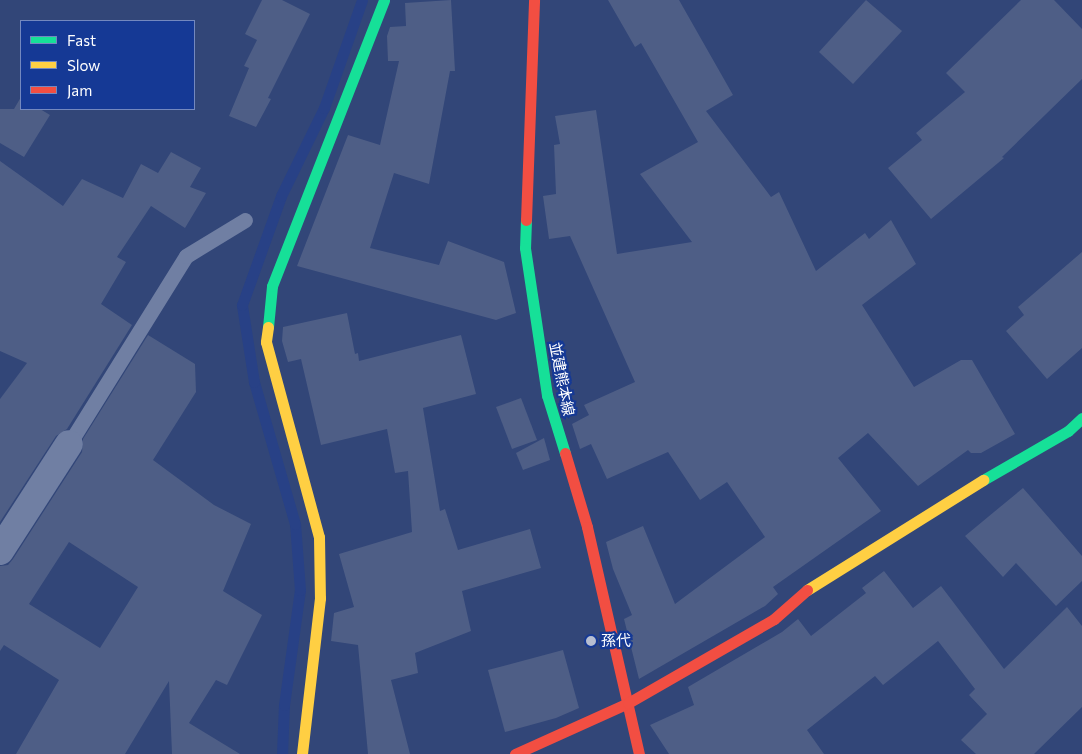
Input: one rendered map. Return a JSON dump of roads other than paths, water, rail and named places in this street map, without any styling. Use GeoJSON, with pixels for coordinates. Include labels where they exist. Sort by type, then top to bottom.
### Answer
{"type":"FeatureCollection","features":[{"type":"Feature","properties":{"kind":"street"},"geometry":{"type":"LineString","coordinates":[[302,754],[320,598],[318,537],[266,342],[272,286],[384,0]]}},
{"type":"Feature","properties":{"kind":"street","name":"並建熊本線"},"geometry":{"type":"LineString","coordinates":[[534,0],[525,248],[547,396],[586,527],[639,754]]}},
{"type":"Feature","properties":{"kind":"street"},"geometry":{"type":"LineString","coordinates":[[515,754],[628,703],[774,619],[812,586],[866,555],[959,494],[1068,431],[1082,418]]}},
{"type":"Feature","properties":{"kind":"street"},"geometry":{"type":"LineString","coordinates":[[0,551],[69,444]]}},
{"type":"Feature","properties":{"kind":"lane"},"geometry":{"type":"LineString","coordinates":[[69,444],[186,256],[245,220]]}},
{"type":"Feature","properties":{"kind":"waterway"},"geometry":{"type":"LineString","coordinates":[[282,754],[284,705],[300,590],[295,524],[254,382],[242,305],[281,196],[324,108],[362,0]]}},
{"type":"Feature","properties":{"kind":"place","name":"孫代"},"geometry":{"type":"Point","coordinates":[591,641]}}]}
